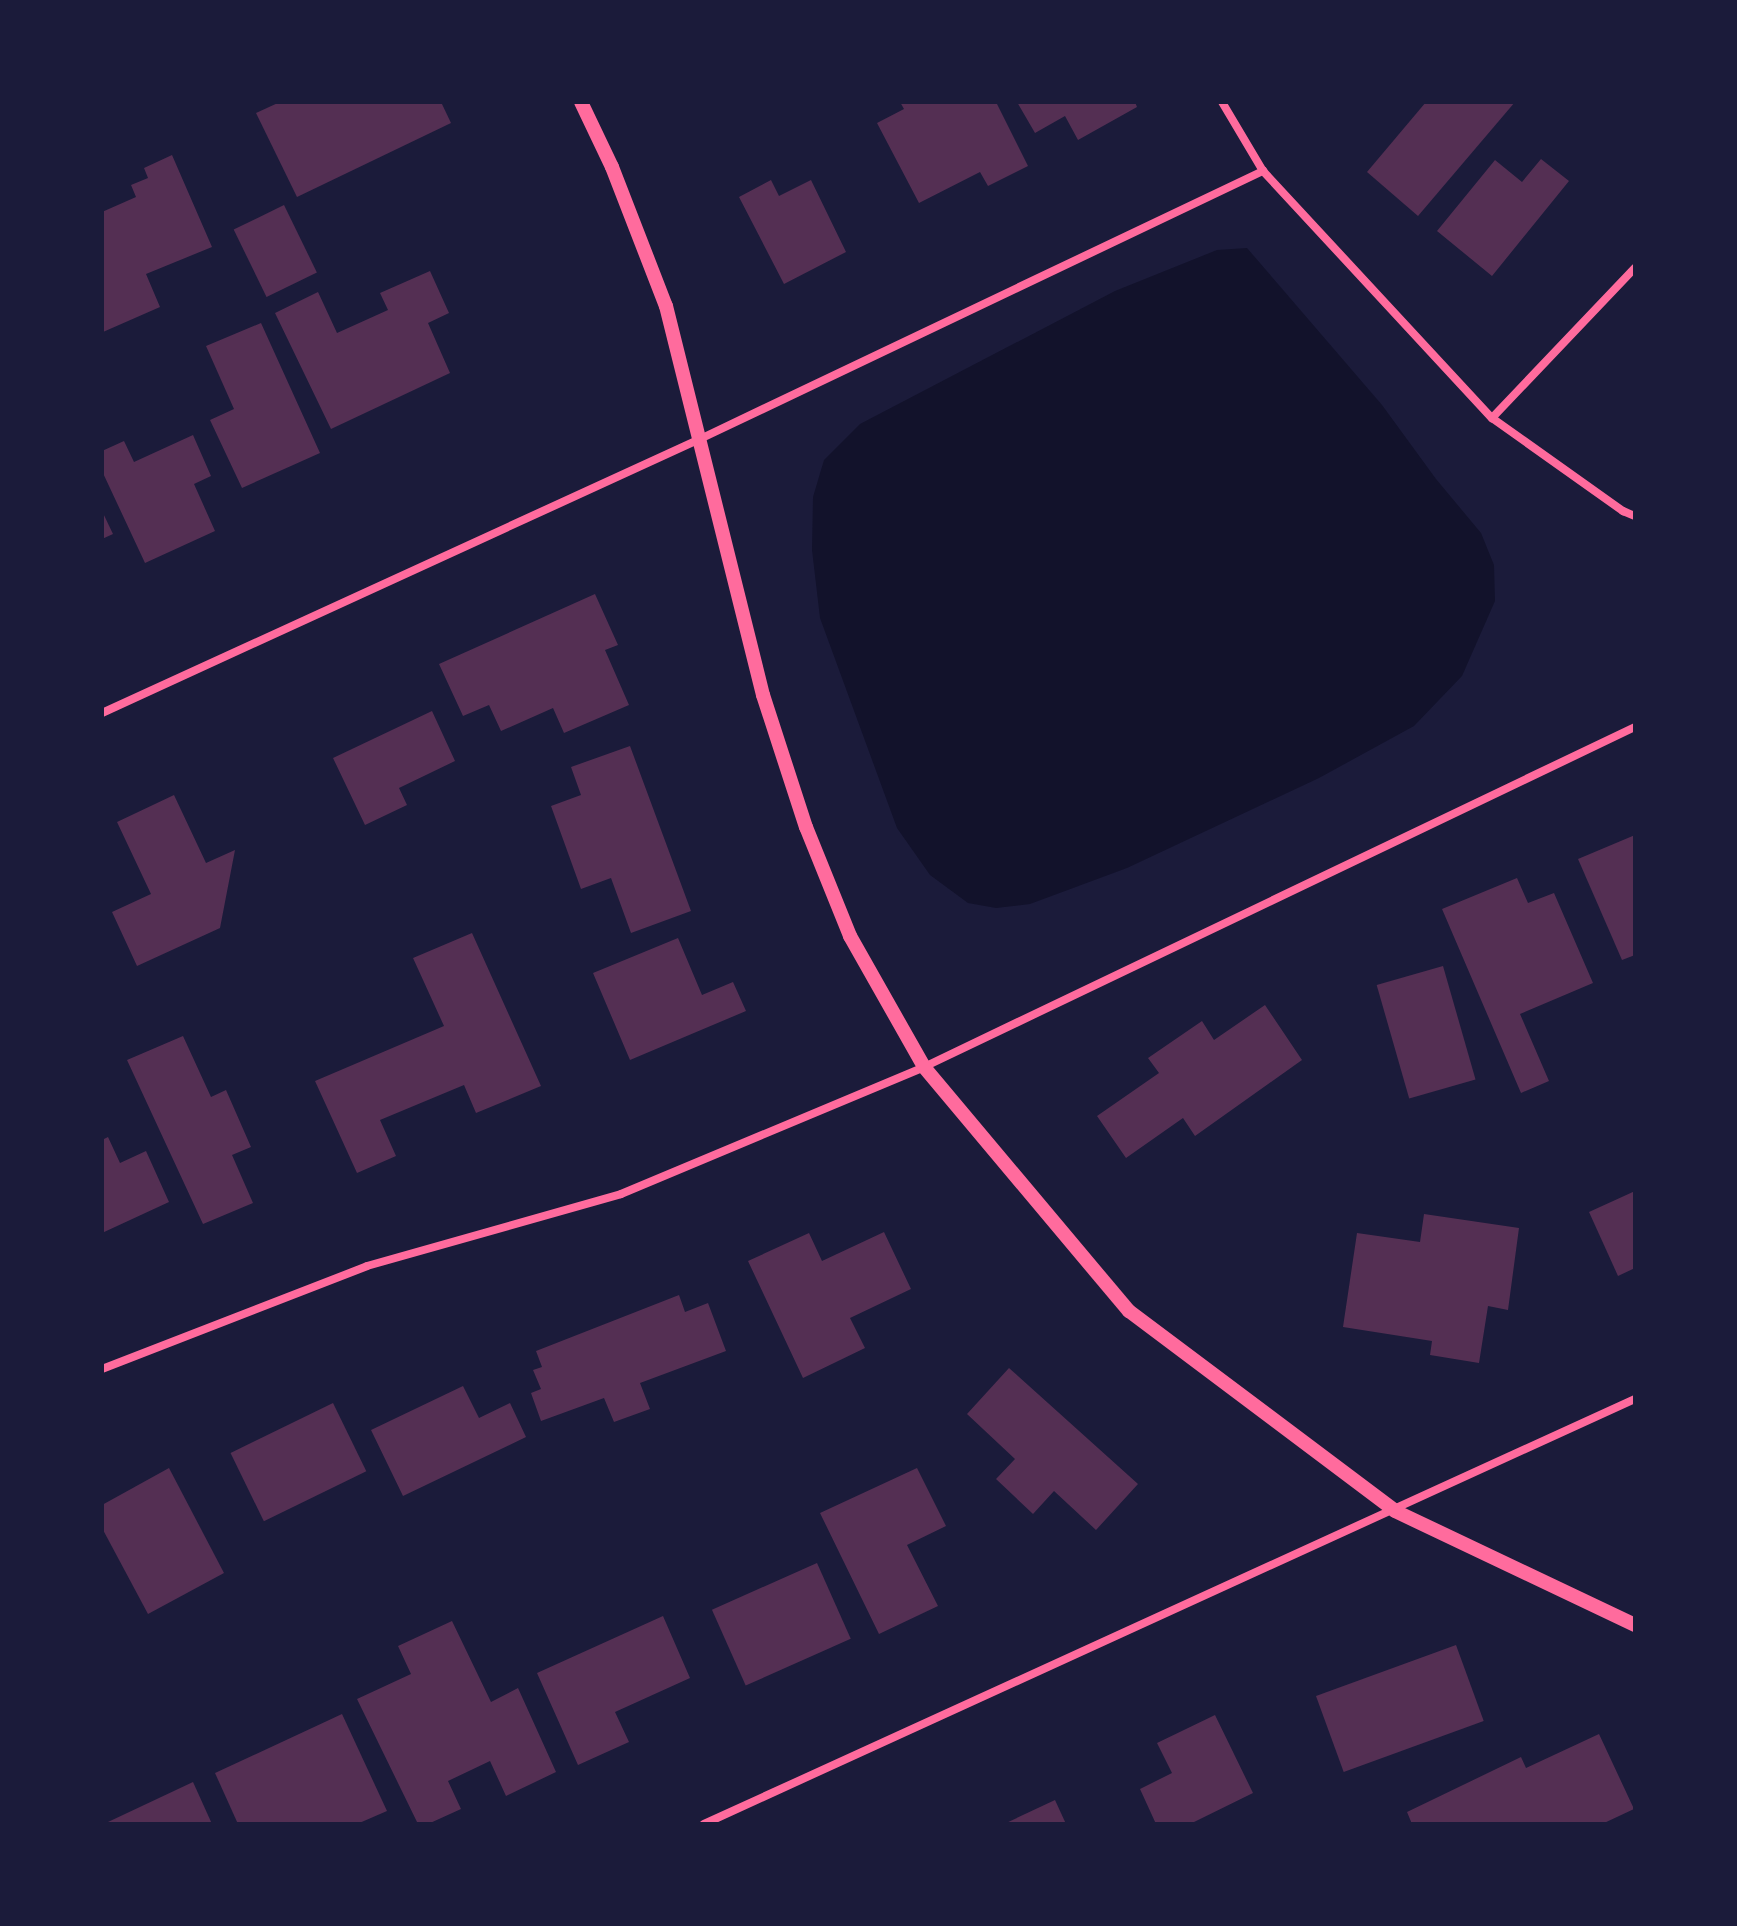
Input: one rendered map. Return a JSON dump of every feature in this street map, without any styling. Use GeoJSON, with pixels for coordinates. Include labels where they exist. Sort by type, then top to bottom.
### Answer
{"type":"FeatureCollection","features":[{"type":"Feature","properties":{"kind":"street"},"geometry":{"type":"LineString","coordinates":[[581,102],[612,167],[666,306],[763,695],[806,827],[850,936],[924,1067],[1129,1311],[1395,1511],[1635,1625]]}},
{"type":"Feature","properties":{"kind":"street"},"geometry":{"type":"LineString","coordinates":[[1222,102],[1263,171],[1492,418],[1623,511],[1635,516]]}},
{"type":"Feature","properties":{"kind":"street"},"geometry":{"type":"LineString","coordinates":[[102,713],[700,439],[1263,171]]}},
{"type":"Feature","properties":{"kind":"street"},"geometry":{"type":"LineString","coordinates":[[1492,418],[1635,268]]}},
{"type":"Feature","properties":{"kind":"street"},"geometry":{"type":"LineString","coordinates":[[102,1369],[367,1266],[621,1194],[924,1067],[1635,727]]}},
{"type":"Feature","properties":{"kind":"street"},"geometry":{"type":"LineString","coordinates":[[704,1824],[1635,1399]]}},
{"type":"Feature","properties":{"kind":"shaded area"},"geometry":{"type":"Polygon","coordinates":[[[1247,248],[1382,405],[1436,479],[1481,533],[1494,565],[1495,601],[1462,676],[1414,726],[1319,778],[1127,868],[1030,904],[996,908],[968,903],[930,875],[897,828],[820,618],[812,550],[813,497],[824,460],[860,424],[1115,291],[1217,250],[1247,248]]]}},
{"type":"Feature","properties":{"kind":"building"},"geometry":{"type":"Polygon","coordinates":[[[280,102],[441,102],[451,123],[297,197],[256,113],[280,102]]]}},
{"type":"Feature","properties":{"kind":"building"},"geometry":{"type":"Polygon","coordinates":[[[900,102],[996,102],[1028,166],[988,186],[980,172],[919,203],[877,123],[904,109],[900,102]]]}},
{"type":"Feature","properties":{"kind":"building"},"geometry":{"type":"Polygon","coordinates":[[[1017,102],[1135,102],[1137,107],[1078,140],[1065,116],[1035,133],[1017,102]]]}},
{"type":"Feature","properties":{"kind":"building"},"geometry":{"type":"Polygon","coordinates":[[[1426,102],[1515,102],[1418,216],[1367,172],[1426,102]]]}},
{"type":"Feature","properties":{"kind":"building"},"geometry":{"type":"Polygon","coordinates":[[[172,155],[212,247],[146,274],[160,307],[103,332],[102,212],[136,197],[131,185],[148,178],[144,168],[172,155]]]}},
{"type":"Feature","properties":{"kind":"building"},"geometry":{"type":"Polygon","coordinates":[[[1541,159],[1569,181],[1492,276],[1437,231],[1495,160],[1522,182],[1541,159]]]}},
{"type":"Feature","properties":{"kind":"building"},"geometry":{"type":"Polygon","coordinates":[[[771,180],[779,196],[811,180],[846,252],[784,284],[739,197],[771,180]]]}},
{"type":"Feature","properties":{"kind":"building"},"geometry":{"type":"Polygon","coordinates":[[[284,205],[317,272],[267,297],[234,230],[284,205]]]}},
{"type":"Feature","properties":{"kind":"building"},"geometry":{"type":"Polygon","coordinates":[[[430,271],[449,313],[428,323],[450,373],[331,429],[275,313],[318,292],[337,333],[388,310],[380,293],[430,271]]]}},
{"type":"Feature","properties":{"kind":"building"},"geometry":{"type":"Polygon","coordinates":[[[261,323],[320,453],[242,488],[210,420],[234,409],[206,346],[261,323]]]}},
{"type":"Feature","properties":{"kind":"building"},"geometry":{"type":"Polygon","coordinates":[[[193,435],[211,476],[194,484],[215,531],[145,563],[102,471],[102,451],[124,441],[134,462],[193,435]]]}},
{"type":"Feature","properties":{"kind":"building"},"geometry":{"type":"Polygon","coordinates":[[[102,511],[113,534],[102,539],[102,511]]]}},
{"type":"Feature","properties":{"kind":"building"},"geometry":{"type":"Polygon","coordinates":[[[595,594],[618,645],[605,650],[629,705],[564,733],[553,708],[501,731],[489,705],[463,716],[439,664],[595,594]]]}},
{"type":"Feature","properties":{"kind":"building"},"geometry":{"type":"Polygon","coordinates":[[[432,711],[455,761],[399,788],[407,805],[365,825],[333,758],[432,711]]]}},
{"type":"Feature","properties":{"kind":"building"},"geometry":{"type":"Polygon","coordinates":[[[630,746],[691,911],[631,933],[611,878],[581,889],[551,806],[581,795],[571,767],[630,746]]]}},
{"type":"Feature","properties":{"kind":"building"},"geometry":{"type":"Polygon","coordinates":[[[174,795],[206,863],[235,850],[220,928],[137,966],[112,912],[151,894],[117,822],[174,795]]]}},
{"type":"Feature","properties":{"kind":"building"},"geometry":{"type":"Polygon","coordinates":[[[1635,835],[1635,955],[1622,960],[1578,859],[1635,835]]]}},
{"type":"Feature","properties":{"kind":"building"},"geometry":{"type":"Polygon","coordinates":[[[1517,878],[1528,903],[1554,893],[1593,983],[1520,1014],[1549,1081],[1521,1093],[1442,909],[1517,878]]]}},
{"type":"Feature","properties":{"kind":"building"},"geometry":{"type":"Polygon","coordinates":[[[472,933],[541,1086],[476,1113],[464,1085],[380,1120],[396,1156],[357,1173],[315,1081],[444,1026],[413,958],[472,933]]]}},
{"type":"Feature","properties":{"kind":"building"},"geometry":{"type":"Polygon","coordinates":[[[678,938],[702,995],[733,982],[746,1011],[630,1060],[593,973],[678,938]]]}},
{"type":"Feature","properties":{"kind":"building"},"geometry":{"type":"Polygon","coordinates":[[[1443,966],[1476,1079],[1409,1098],[1377,985],[1443,966]]]}},
{"type":"Feature","properties":{"kind":"building"},"geometry":{"type":"Polygon","coordinates":[[[1265,1005],[1302,1060],[1195,1136],[1183,1118],[1126,1158],[1097,1116],[1159,1073],[1148,1058],[1202,1021],[1214,1040],[1265,1005]]]}},
{"type":"Feature","properties":{"kind":"building"},"geometry":{"type":"Polygon","coordinates":[[[183,1036],[211,1097],[226,1090],[251,1147],[232,1155],[253,1203],[203,1224],[127,1060],[183,1036]]]}},
{"type":"Feature","properties":{"kind":"building"},"geometry":{"type":"Polygon","coordinates":[[[108,1137],[120,1163],[146,1151],[169,1202],[102,1233],[102,1140],[108,1137]]]}},
{"type":"Feature","properties":{"kind":"building"},"geometry":{"type":"Polygon","coordinates":[[[1635,1191],[1635,1268],[1618,1276],[1589,1212],[1635,1191]]]}},
{"type":"Feature","properties":{"kind":"building"},"geometry":{"type":"Polygon","coordinates":[[[1424,1214],[1519,1228],[1508,1310],[1488,1306],[1479,1363],[1430,1355],[1432,1341],[1343,1327],[1357,1233],[1420,1242],[1424,1214]]]}},
{"type":"Feature","properties":{"kind":"building"},"geometry":{"type":"Polygon","coordinates":[[[884,1232],[911,1289],[850,1318],[865,1348],[803,1378],[748,1261],[809,1233],[822,1261],[884,1232]]]}},
{"type":"Feature","properties":{"kind":"building"},"geometry":{"type":"Polygon","coordinates":[[[679,1295],[685,1312],[708,1303],[726,1351],[640,1383],[650,1409],[614,1422],[604,1398],[541,1421],[531,1393],[541,1389],[533,1370],[542,1367],[536,1351],[679,1295]]]}},
{"type":"Feature","properties":{"kind":"building"},"geometry":{"type":"Polygon","coordinates":[[[1009,1368],[1138,1484],[1096,1530],[1054,1491],[1033,1514],[996,1479],[1015,1459],[967,1414],[1009,1368]]]}},
{"type":"Feature","properties":{"kind":"building"},"geometry":{"type":"Polygon","coordinates":[[[463,1386],[479,1418],[510,1403],[526,1437],[403,1496],[371,1430],[463,1386]]]}},
{"type":"Feature","properties":{"kind":"building"},"geometry":{"type":"Polygon","coordinates":[[[333,1403],[366,1471],[264,1521],[231,1453],[333,1403]]]}},
{"type":"Feature","properties":{"kind":"building"},"geometry":{"type":"Polygon","coordinates":[[[169,1468],[224,1573],[148,1614],[102,1528],[102,1505],[169,1468]]]}},
{"type":"Feature","properties":{"kind":"building"},"geometry":{"type":"Polygon","coordinates":[[[917,1468],[946,1526],[907,1545],[938,1606],[879,1634],[820,1513],[917,1468]]]}},
{"type":"Feature","properties":{"kind":"building"},"geometry":{"type":"Polygon","coordinates":[[[817,1563],[851,1639],[746,1686],[712,1610],[817,1563]]]}},
{"type":"Feature","properties":{"kind":"building"},"geometry":{"type":"Polygon","coordinates":[[[663,1616],[690,1678],[615,1712],[629,1742],[578,1765],[537,1673],[663,1616]]]}},
{"type":"Feature","properties":{"kind":"building"},"geometry":{"type":"Polygon","coordinates":[[[452,1621],[491,1702],[518,1688],[556,1772],[506,1796],[490,1761],[448,1781],[461,1809],[428,1824],[418,1824],[357,1699],[411,1674],[398,1646],[452,1621]]]}},
{"type":"Feature","properties":{"kind":"building"},"geometry":{"type":"Polygon","coordinates":[[[1456,1645],[1484,1721],[1344,1772],[1316,1696],[1456,1645]]]}},
{"type":"Feature","properties":{"kind":"building"},"geometry":{"type":"Polygon","coordinates":[[[342,1714],[387,1811],[357,1824],[238,1824],[215,1773],[342,1714]]]}},
{"type":"Feature","properties":{"kind":"building"},"geometry":{"type":"Polygon","coordinates":[[[1215,1715],[1253,1793],[1190,1824],[1156,1824],[1140,1789],[1172,1773],[1157,1743],[1215,1715]]]}},
{"type":"Feature","properties":{"kind":"building"},"geometry":{"type":"Polygon","coordinates":[[[1599,1734],[1634,1809],[1602,1824],[1412,1824],[1407,1812],[1521,1757],[1526,1768],[1599,1734]]]}},
{"type":"Feature","properties":{"kind":"building"},"geometry":{"type":"Polygon","coordinates":[[[193,1782],[212,1824],[108,1822],[193,1782]]]}},
{"type":"Feature","properties":{"kind":"building"},"geometry":{"type":"Polygon","coordinates":[[[1055,1800],[1066,1824],[1004,1824],[1055,1800]]]}}]}
